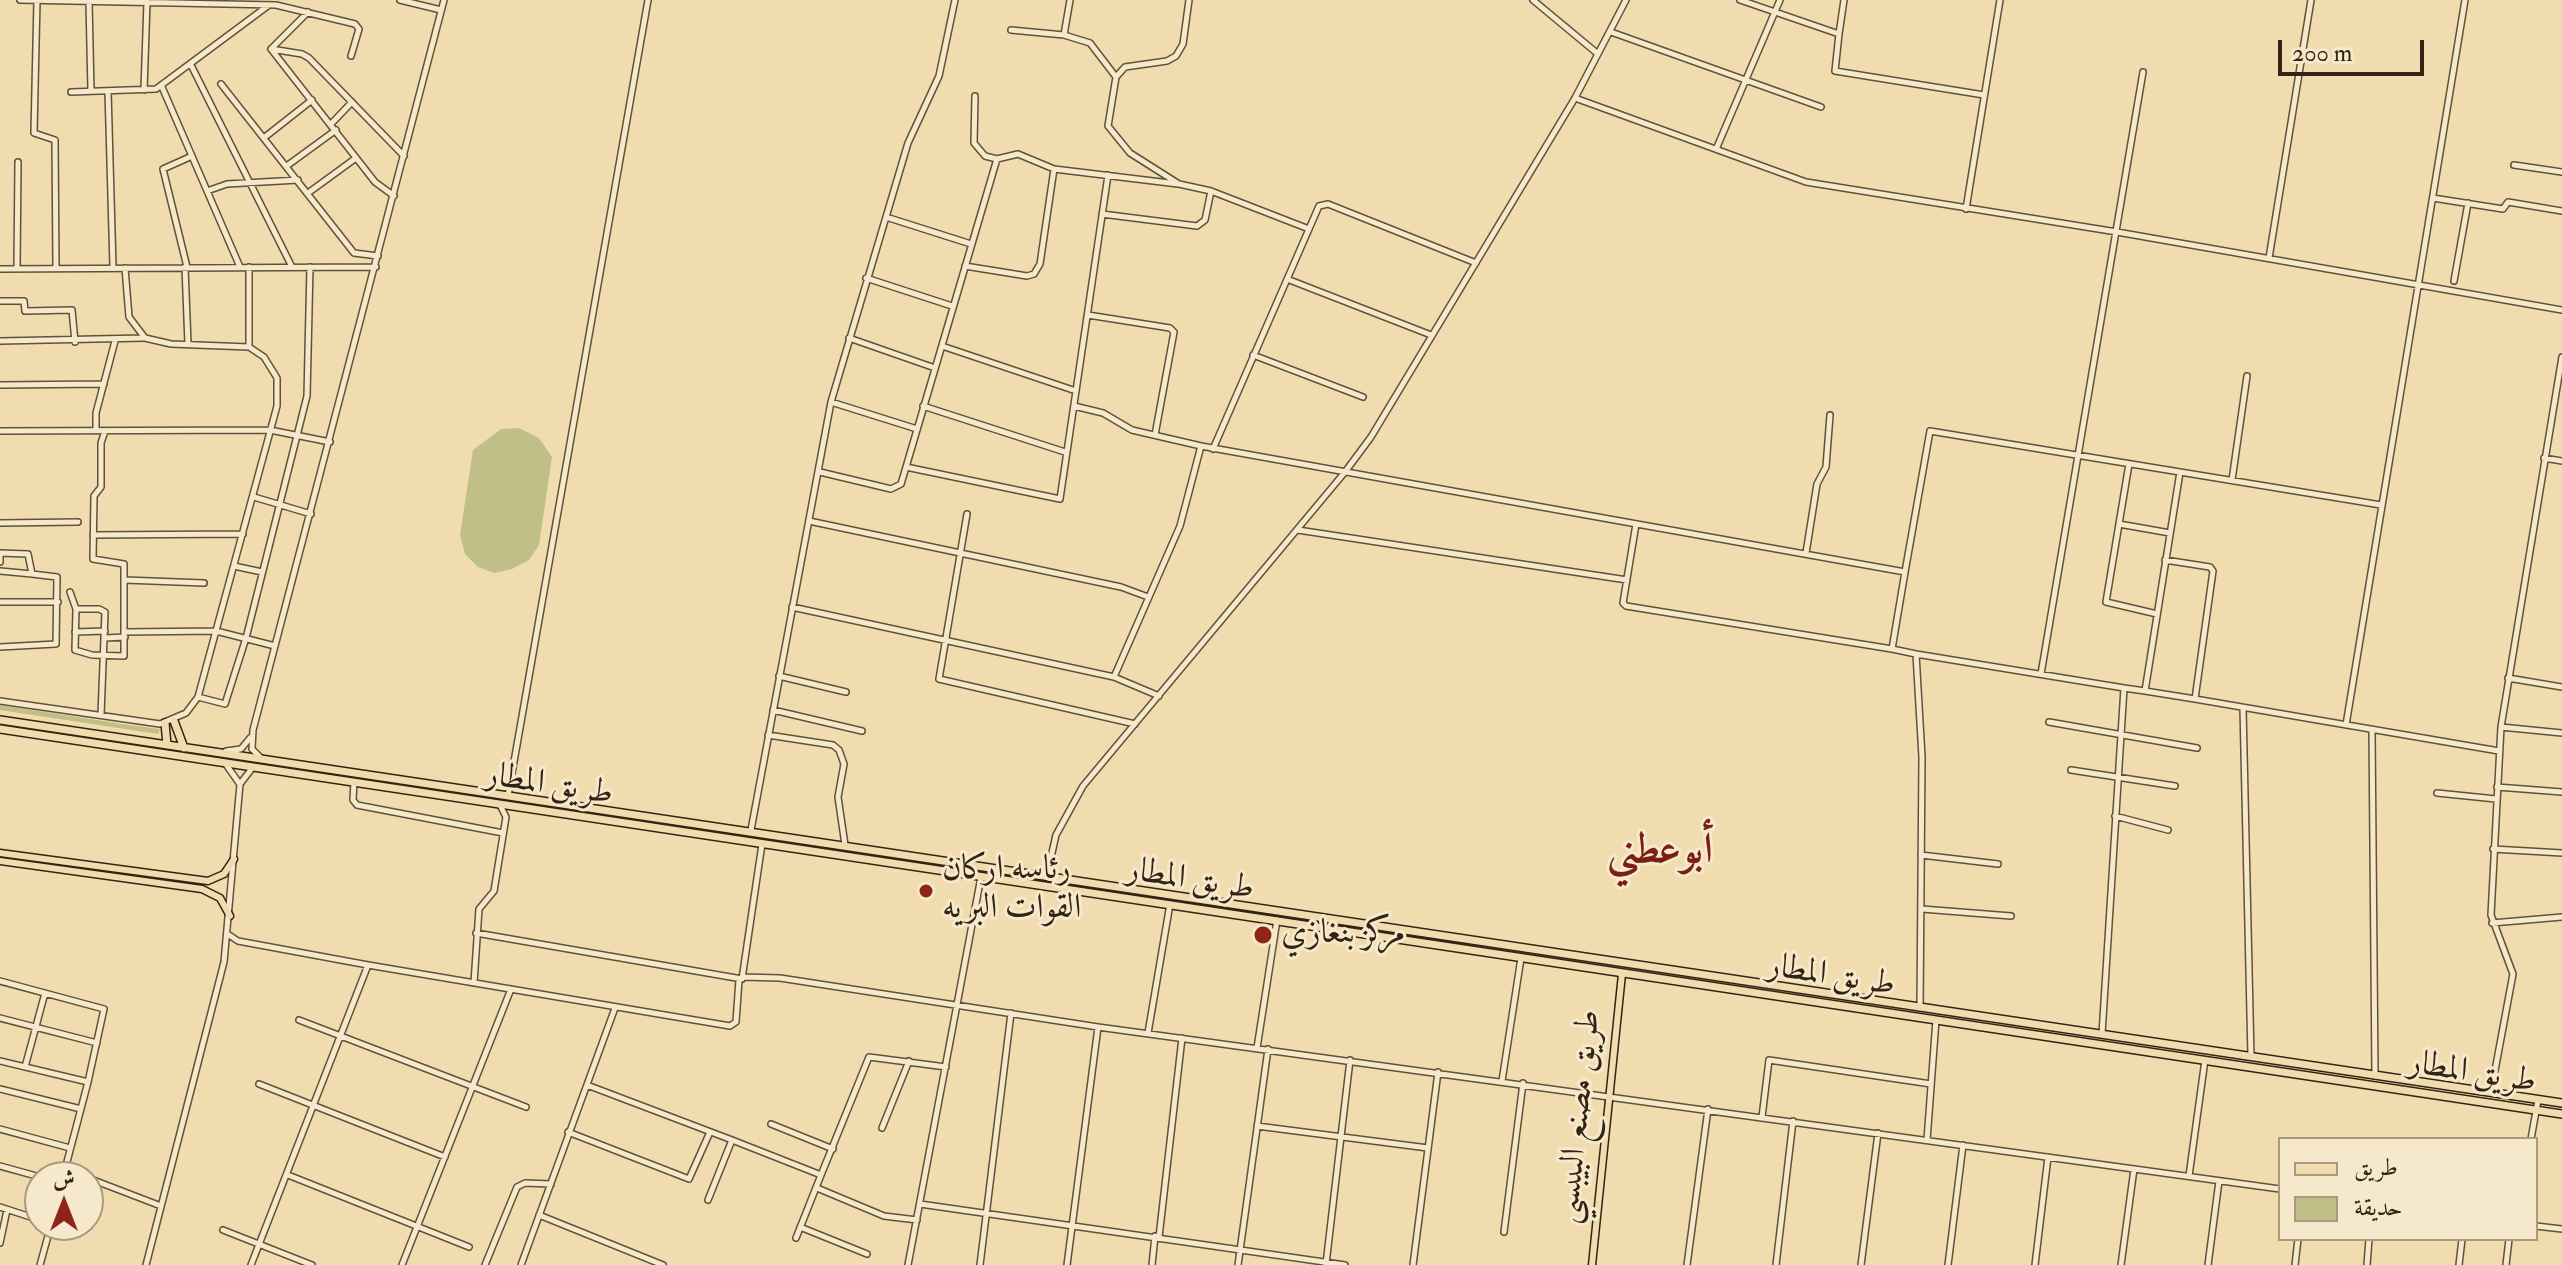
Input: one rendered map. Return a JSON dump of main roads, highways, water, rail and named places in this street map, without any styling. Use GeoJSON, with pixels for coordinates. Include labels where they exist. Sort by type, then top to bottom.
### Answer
{"type":"FeatureCollection","features":[{"type":"Feature","properties":{"kind":"highway","name":"طريق المطار"},"geometry":{"type":"LineString","coordinates":[[0,720],[751,830],[2102,1035],[2205,1060],[2562,1114]]}},
{"type":"Feature","properties":{"kind":"highway"},"geometry":{"type":"LineString","coordinates":[[174,721],[184,748]]}},
{"type":"Feature","properties":{"kind":"highway"},"geometry":{"type":"LineString","coordinates":[[165,723],[167,745]]}},
{"type":"Feature","properties":{"kind":"highway","name":"طريق المطار"},"geometry":{"type":"LineString","coordinates":[[0,729],[1848,1007],[2251,1058],[2562,1103]]}},
{"type":"Feature","properties":{"kind":"highway"},"geometry":{"type":"LineString","coordinates":[[1848,997],[1848,1007]]}},
{"type":"Feature","properties":{"kind":"main road"},"geometry":{"type":"LineString","coordinates":[[0,853],[203,881],[219,878],[234,859]]}},
{"type":"Feature","properties":{"kind":"main road"},"geometry":{"type":"LineString","coordinates":[[0,861],[202,889],[220,898],[230,916]]}},
{"type":"Feature","properties":{"kind":"main road","name":"طريق مصنع البيبسي"},"geometry":{"type":"LineString","coordinates":[[1592,1265],[1622,974]]}},
{"type":"Feature","properties":{"kind":"place","name":"رئاسه اركان القوات البريه"},"geometry":{"type":"Point","coordinates":[926,891]}},
{"type":"Feature","properties":{"kind":"place","name":"مركز بنغازي"},"geometry":{"type":"Point","coordinates":[1263,935]}},
{"type":"Feature","properties":{"kind":"district","name":"أبوعطني"},"geometry":{"type":"Point","coordinates":[1660,853]}}]}
